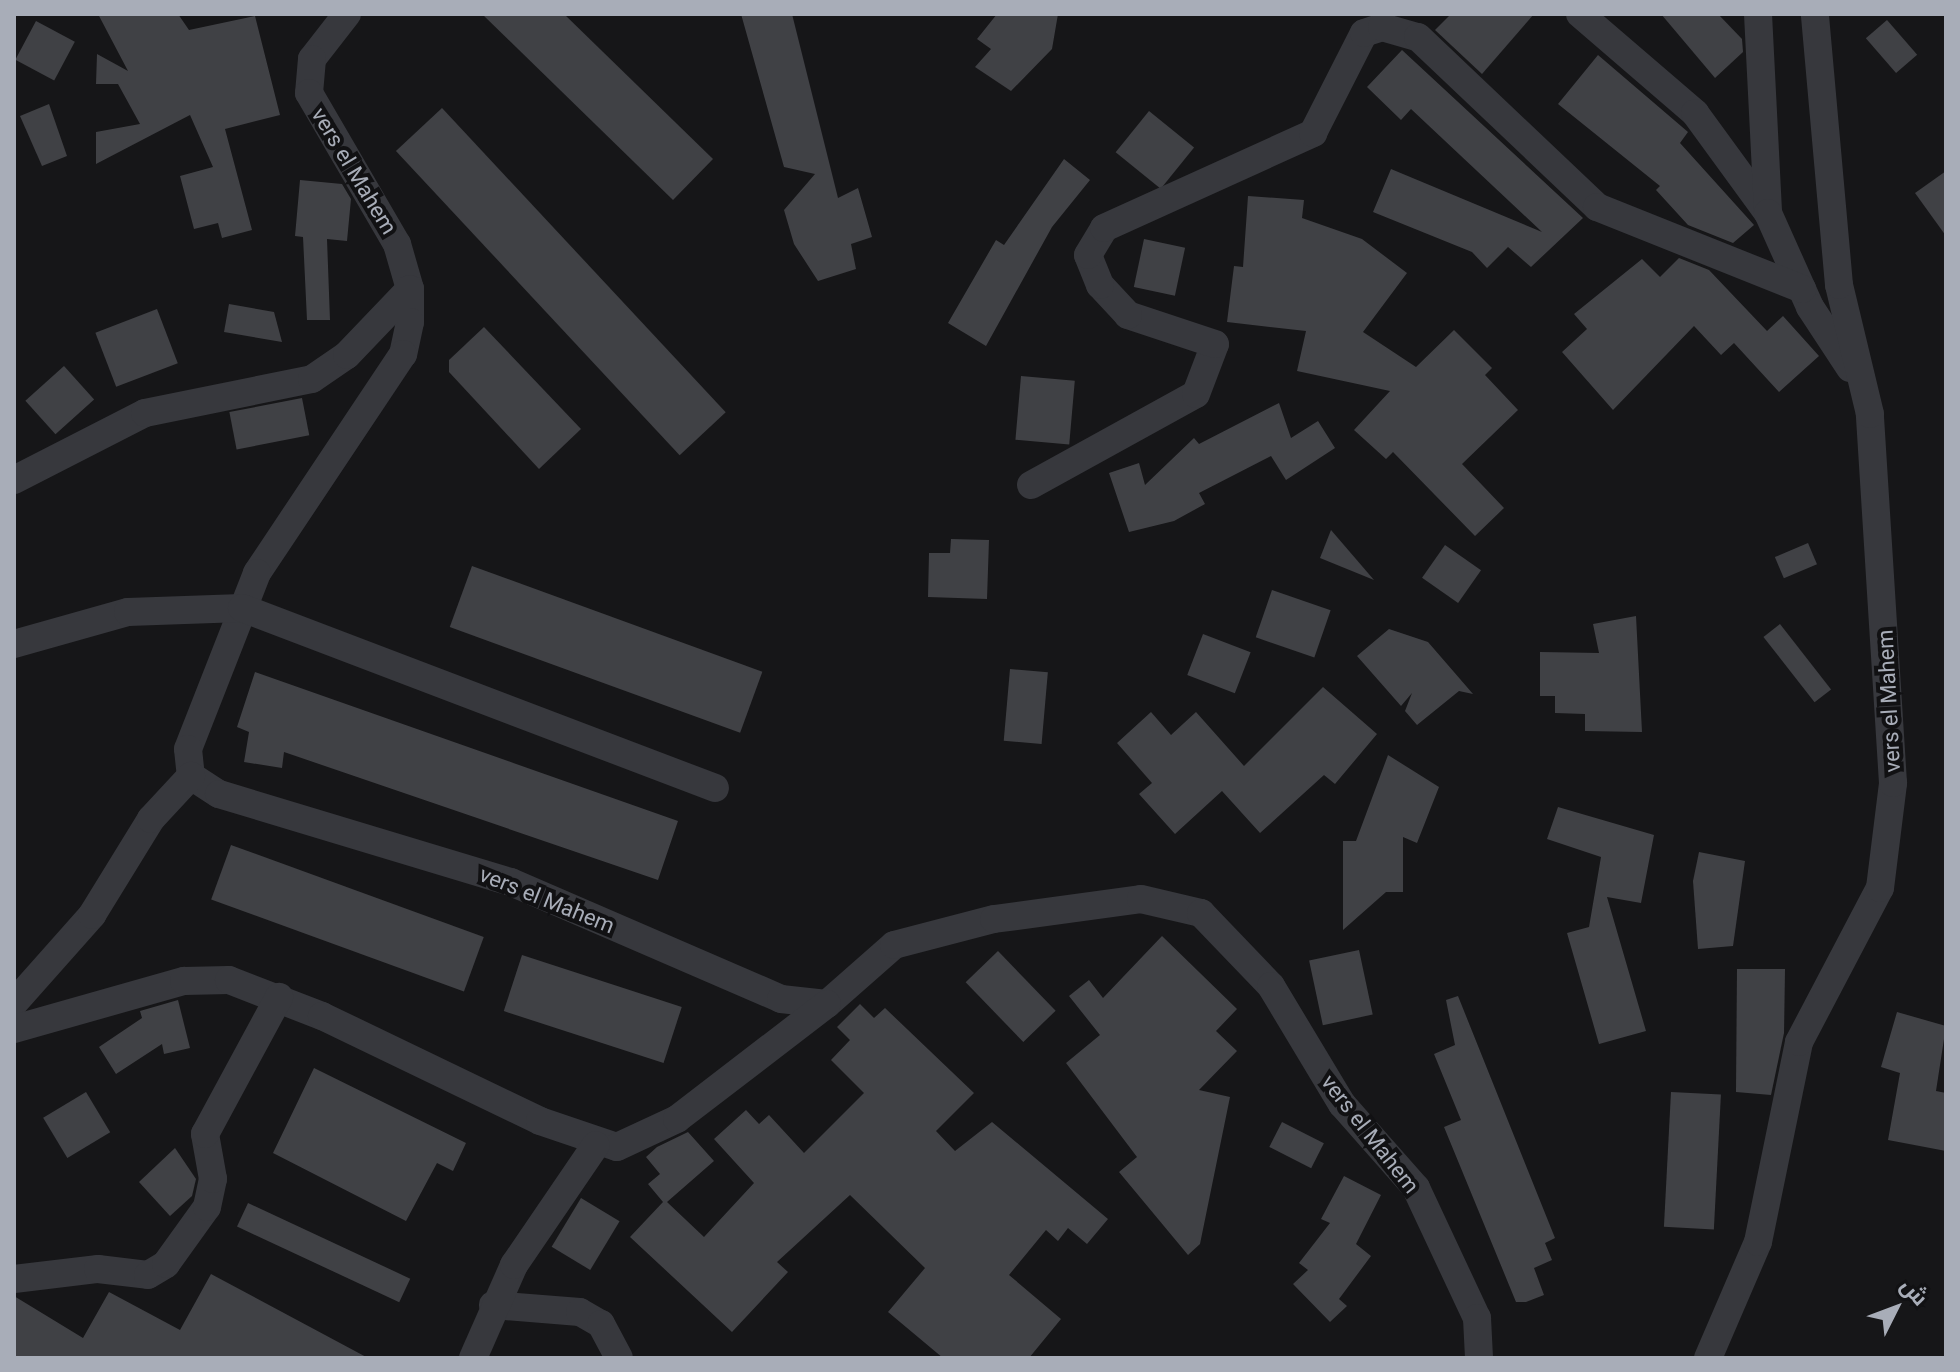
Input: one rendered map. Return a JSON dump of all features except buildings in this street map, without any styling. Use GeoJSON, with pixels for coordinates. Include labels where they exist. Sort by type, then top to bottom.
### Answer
{"type":"FeatureCollection","features":[{"type":"Feature","properties":{"kind":"street","name":"vers el Mahem"},"geometry":{"type":"LineString","coordinates":[[347,14],[312,59],[309,93],[397,244],[410,289],[403,354],[278,535],[242,608],[188,749],[191,776],[219,794],[511,882],[781,999],[827,1004],[894,945],[994,919],[1141,899],[1201,913],[1271,986],[1342,1104],[1416,1188],[1477,1318],[1479,1358]]}},
{"type":"Feature","properties":{"kind":"street"},"geometry":{"type":"LineString","coordinates":[[1580,14],[1695,113],[1768,213],[1802,289],[1858,380]]}},
{"type":"Feature","properties":{"kind":"street"},"geometry":{"type":"LineString","coordinates":[[1758,14],[1768,213]]}},
{"type":"Feature","properties":{"kind":"street","name":"vers el Mahem"},"geometry":{"type":"LineString","coordinates":[[1708,1358],[1758,1242],[1799,1042],[1880,888],[1887,844],[1891,703],[1870,414],[1858,380],[1827,197],[1815,14]]}},
{"type":"Feature","properties":{"kind":"street"},"geometry":{"type":"LineString","coordinates":[[1031,485],[1196,394],[1215,344],[1128,315],[1100,285],[1088,255],[1104,228],[1313,133],[1364,33],[1382,27],[1418,37],[1597,207],[1802,289]]}},
{"type":"Feature","properties":{"kind":"street"},"geometry":{"type":"LineString","coordinates":[[14,480],[145,413],[312,379],[410,289]]}},
{"type":"Feature","properties":{"kind":"street"},"geometry":{"type":"LineString","coordinates":[[14,644],[128,612],[242,608],[715,788]]}},
{"type":"Feature","properties":{"kind":"street"},"geometry":{"type":"LineString","coordinates":[[14,1003],[92,915],[151,819],[191,776]]}},
{"type":"Feature","properties":{"kind":"street"},"geometry":{"type":"LineString","coordinates":[[14,1029],[184,981],[229,980],[279,997],[596,1145],[649,1137],[827,1004]]}},
{"type":"Feature","properties":{"kind":"street"},"geometry":{"type":"LineString","coordinates":[[14,1279],[98,1269],[148,1275],[166,1264],[207,1207],[213,1179],[205,1134],[279,997]]}},
{"type":"Feature","properties":{"kind":"street"},"geometry":{"type":"LineString","coordinates":[[473,1358],[493,1305],[550,1204],[596,1145]]}},
{"type":"Feature","properties":{"kind":"street"},"geometry":{"type":"LineString","coordinates":[[493,1305],[580,1312],[601,1324],[619,1358]]}}]}
